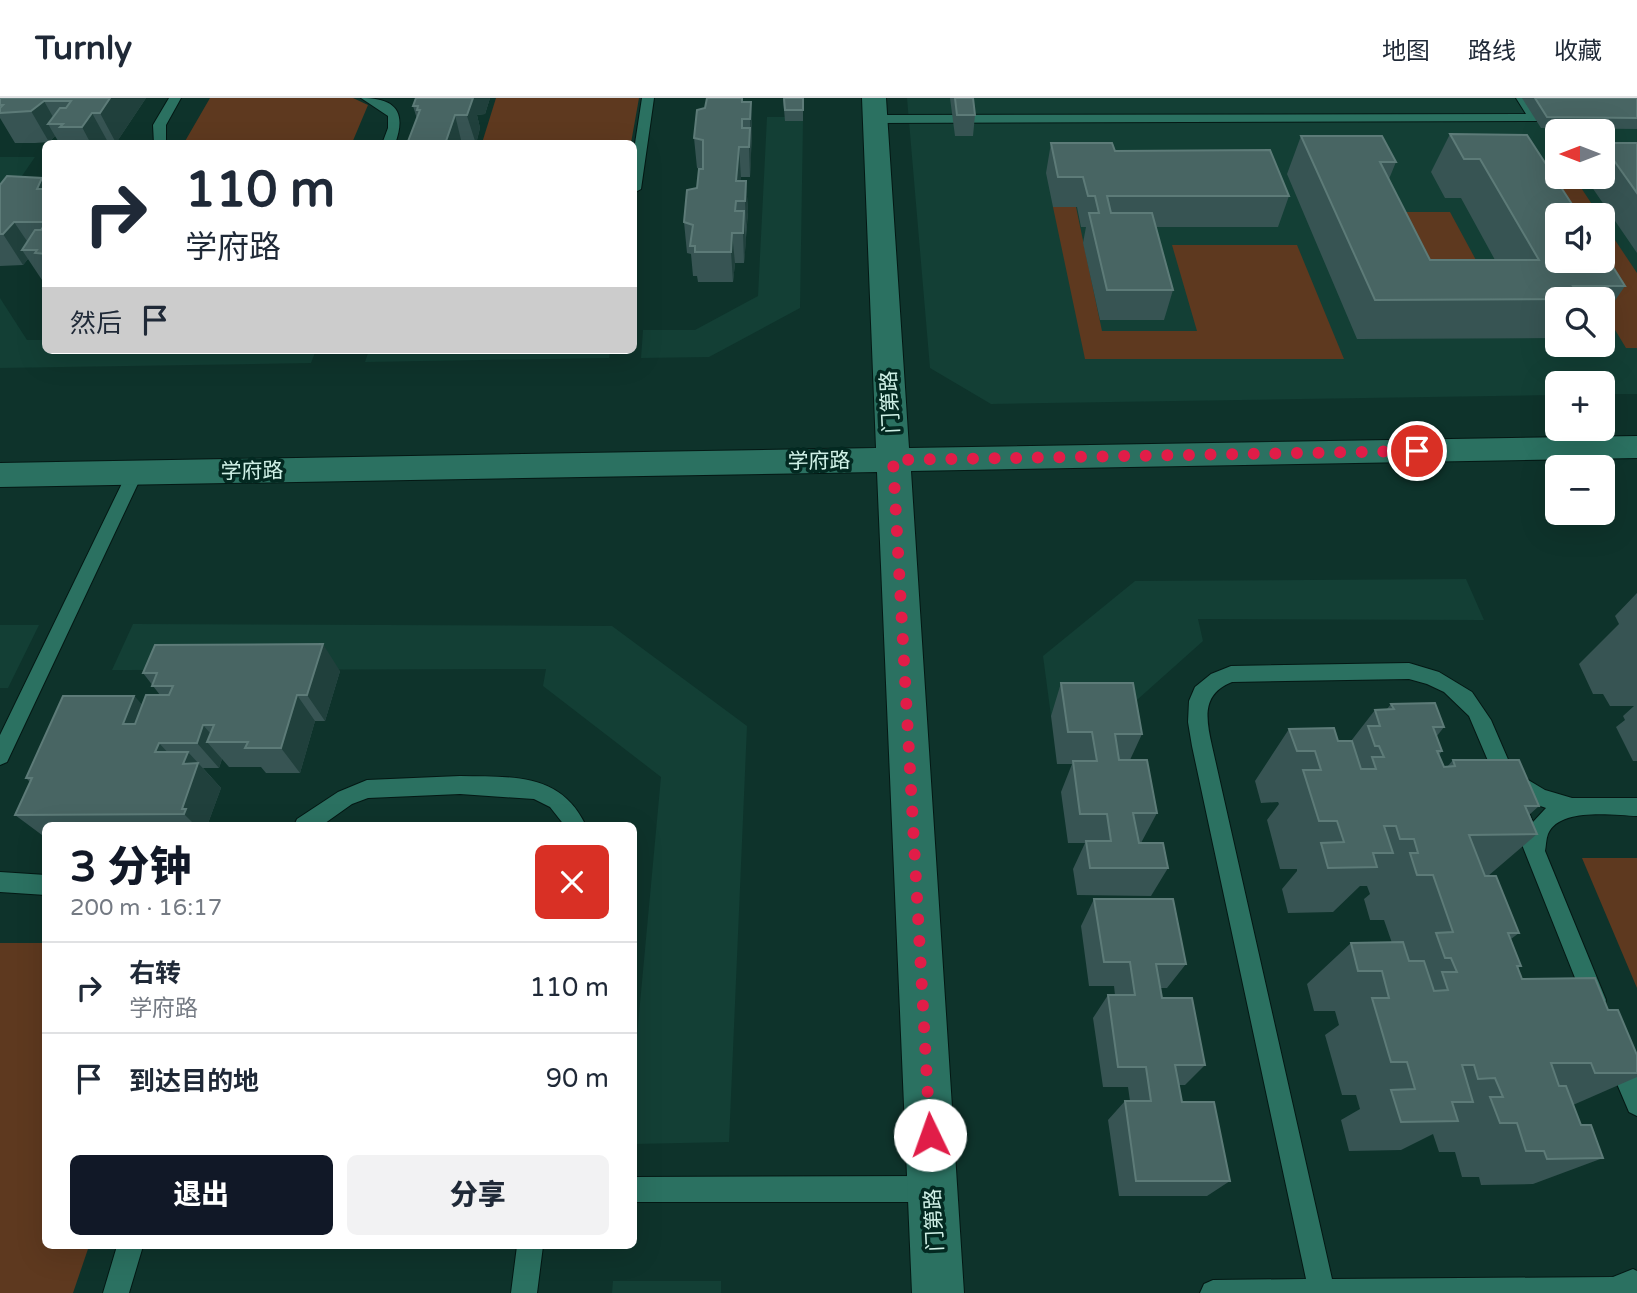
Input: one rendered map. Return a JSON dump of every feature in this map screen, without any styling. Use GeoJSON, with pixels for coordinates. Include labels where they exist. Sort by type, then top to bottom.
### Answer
{"type":"FeatureCollection","features":[{"type":"Feature","properties":{"kind":"street","name":"门第路"},"geometry":{"type":"LineString","coordinates":[[874,109],[938,1293]]}},
{"type":"Feature","properties":{"kind":"street","name":"学府路"},"geometry":{"type":"LineString","coordinates":[[0,475],[1637,447]]}},
{"type":"Feature","properties":{"kind":"lane"},"geometry":{"type":"LineString","coordinates":[[159,140],[159,124],[175,98]]}},
{"type":"Feature","properties":{"kind":"lane"},"geometry":{"type":"LineString","coordinates":[[367,98],[385,106],[394,116],[394,128],[390,140]]}},
{"type":"Feature","properties":{"kind":"lane"},"geometry":{"type":"LineString","coordinates":[[637,170],[648,98]]}},
{"type":"Feature","properties":{"kind":"lane"},"geometry":{"type":"LineString","coordinates":[[874,109],[1535,118],[1521,98]]}},
{"type":"Feature","properties":{"kind":"lane"},"geometry":{"type":"LineString","coordinates":[[0,756],[135,473]]}},
{"type":"Feature","properties":{"kind":"lane"},"geometry":{"type":"LineString","coordinates":[[1322,1293],[1199,735],[1195,713],[1204,688],[1215,678],[1231,674],[1409,671],[1436,677],[1468,699],[1479,713],[1602,1017]]}},
{"type":"Feature","properties":{"kind":"lane"},"geometry":{"type":"LineString","coordinates":[[1498,761],[1522,788],[1554,804],[1571,807],[1637,807]]}},
{"type":"Feature","properties":{"kind":"lane"},"geometry":{"type":"LineString","coordinates":[[310,822],[345,798],[367,789],[519,786],[548,794],[565,808],[574,822]]}},
{"type":"Feature","properties":{"kind":"lane"},"geometry":{"type":"LineString","coordinates":[[1535,851],[1535,839],[1545,817],[1571,807]]}},
{"type":"Feature","properties":{"kind":"lane"},"geometry":{"type":"LineString","coordinates":[[5,885],[42,885]]}},
{"type":"Feature","properties":{"kind":"lane"},"geometry":{"type":"LineString","coordinates":[[1612,1042],[1637,1104]]}},
{"type":"Feature","properties":{"kind":"lane"},"geometry":{"type":"LineString","coordinates":[[637,1189],[933,1189]]}},
{"type":"Feature","properties":{"kind":"lane"},"geometry":{"type":"LineString","coordinates":[[116,1293],[129,1249]]}},
{"type":"Feature","properties":{"kind":"lane"},"geometry":{"type":"LineString","coordinates":[[524,1289],[530,1249]]}},
{"type":"Feature","properties":{"kind":"lane"},"geometry":{"type":"LineString","coordinates":[[524,1289],[541,1249]]}},
{"type":"Feature","properties":{"kind":"lane"},"geometry":{"type":"LineString","coordinates":[[1213,1293],[1533,1292],[1613,1290],[1633,1283]]}},
{"type":"Feature","properties":{"kind":"shaded area"},"geometry":{"type":"Polygon","coordinates":[[[210,98],[353,98],[368,105],[353,140],[186,140],[210,98]]]}},
{"type":"Feature","properties":{"kind":"shaded area"},"geometry":{"type":"Polygon","coordinates":[[[496,98],[639,98],[632,140],[483,140],[496,98]]]}},
{"type":"Feature","properties":{"kind":"shaded area"},"geometry":{"type":"Polygon","coordinates":[[[907,98],[1637,98],[1637,394],[1615,394],[1615,371],[1545,371],[1545,395],[991,404],[930,368],[907,98]]]}},
{"type":"Feature","properties":{"kind":"shaded area"},"geometry":{"type":"Polygon","coordinates":[[[767,117],[803,121],[800,308],[709,357],[641,358],[643,330],[695,330],[758,296],[767,117]]]}},
{"type":"Feature","properties":{"kind":"shaded area"},"geometry":{"type":"Polygon","coordinates":[[[0,157],[35,157],[0,208],[0,157]]]}},
{"type":"Feature","properties":{"kind":"shaded area"},"geometry":{"type":"Polygon","coordinates":[[[1520,173],[1545,173],[1545,189],[1582,189],[1591,203],[1547,203],[1520,173]]]}},
{"type":"Feature","properties":{"kind":"shaded area"},"geometry":{"type":"Polygon","coordinates":[[[1053,207],[1076,207],[1102,331],[1197,331],[1172,245],[1297,245],[1344,359],[1085,359],[1053,207]]]}},
{"type":"Feature","properties":{"kind":"shaded area"},"geometry":{"type":"Polygon","coordinates":[[[1384,212],[1450,212],[1490,286],[1420,285],[1384,212]]]}},
{"type":"Feature","properties":{"kind":"shaded area"},"geometry":{"type":"Polygon","coordinates":[[[1615,240],[1637,273],[1637,348],[1626,348],[1615,330],[1615,287],[1603,287],[1603,273],[1615,273],[1615,240]]]}},
{"type":"Feature","properties":{"kind":"shaded area"},"geometry":{"type":"Polygon","coordinates":[[[0,298],[27,340],[42,340],[42,354],[314,354],[311,363],[0,368],[0,298]]]}},
{"type":"Feature","properties":{"kind":"shaded area"},"geometry":{"type":"Polygon","coordinates":[[[368,354],[610,354],[609,358],[365,362],[368,354]]]}},
{"type":"Feature","properties":{"kind":"shaded area"},"geometry":{"type":"Polygon","coordinates":[[[1466,579],[1484,620],[1198,619],[1203,641],[1119,716],[1051,716],[1043,656],[1135,581],[1466,579]]]}},
{"type":"Feature","properties":{"kind":"shaded area"},"geometry":{"type":"Polygon","coordinates":[[[133,624],[612,626],[747,726],[729,1142],[637,1144],[637,1036],[661,777],[543,686],[546,669],[112,670],[133,624]]]}},
{"type":"Feature","properties":{"kind":"shaded area"},"geometry":{"type":"Polygon","coordinates":[[[0,625],[39,625],[8,688],[0,688],[0,625]]]}},
{"type":"Feature","properties":{"kind":"shaded area"},"geometry":{"type":"Polygon","coordinates":[[[1582,858],[1637,858],[1637,988],[1582,858]]]}},
{"type":"Feature","properties":{"kind":"shaded area"},"geometry":{"type":"Polygon","coordinates":[[[0,943],[42,943],[42,1249],[88,1249],[73,1293],[0,1293],[0,943]]]}},
{"type":"Feature","properties":{"kind":"shaded area"},"geometry":{"type":"Polygon","coordinates":[[[613,1281],[721,1281],[721,1293],[612,1293],[613,1281]]]}},
{"type":"Feature","properties":{"kind":"building"},"geometry":{"type":"Polygon","coordinates":[[[0,98],[110,98],[100,113],[92,113],[82,127],[60,127],[63,124],[48,124],[60,108],[66,108],[71,101],[44,101],[31,111],[0,113],[3,105],[0,105],[0,98]]]}},
{"type":"Feature","properties":{"kind":"building"},"geometry":{"type":"Polygon","coordinates":[[[416,98],[473,98],[467,115],[455,115],[446,140],[409,140],[420,110],[417,110],[418,106],[413,106],[416,98]]]}},
{"type":"Feature","properties":{"kind":"building"},"geometry":{"type":"Polygon","coordinates":[[[707,98],[742,98],[742,102],[751,102],[750,119],[742,119],[742,128],[750,128],[749,147],[739,147],[736,181],[746,181],[745,201],[736,201],[735,211],[744,211],[743,233],[732,233],[731,252],[695,252],[695,246],[690,246],[693,225],[684,222],[687,190],[697,188],[699,169],[703,169],[703,140],[694,138],[697,110],[705,108],[707,98]]]}},
{"type":"Feature","properties":{"kind":"building"},"geometry":{"type":"Polygon","coordinates":[[[784,98],[803,98],[803,110],[785,110],[784,98]]]}},
{"type":"Feature","properties":{"kind":"building"},"geometry":{"type":"Polygon","coordinates":[[[955,98],[973,98],[975,115],[957,115],[955,98]]]}},
{"type":"Feature","properties":{"kind":"building"},"geometry":{"type":"Polygon","coordinates":[[[1535,98],[1637,98],[1637,118],[1547,117],[1535,98]]]}},
{"type":"Feature","properties":{"kind":"building"},"geometry":{"type":"Polygon","coordinates":[[[1450,134],[1527,135],[1545,163],[1545,189],[1562,189],[1571,203],[1545,203],[1545,273],[1615,273],[1615,270],[1625,286],[1545,287],[1545,299],[1375,300],[1301,136],[1382,136],[1396,162],[1380,162],[1430,260],[1539,260],[1480,159],[1464,159],[1450,134]]]}},
{"type":"Feature","properties":{"kind":"building"},"geometry":{"type":"Polygon","coordinates":[[[1051,143],[1112,143],[1115,151],[1270,150],[1289,196],[1107,196],[1111,213],[1152,213],[1173,290],[1107,290],[1089,213],[1099,213],[1095,196],[1088,196],[1083,177],[1058,177],[1051,143]]]}},
{"type":"Feature","properties":{"kind":"building"},"geometry":{"type":"Polygon","coordinates":[[[1615,143],[1637,143],[1637,193],[1615,162],[1615,143]]]}},
{"type":"Feature","properties":{"kind":"building"},"geometry":{"type":"Polygon","coordinates":[[[7,176],[42,178],[37,189],[42,189],[42,222],[14,222],[0,234],[0,185],[7,176]]]}},
{"type":"Feature","properties":{"kind":"building"},"geometry":{"type":"Polygon","coordinates":[[[35,230],[41,230],[42,254],[35,253],[37,250],[22,250],[35,230]]]}},
{"type":"Feature","properties":{"kind":"building"},"geometry":{"type":"Polygon","coordinates":[[[323,644],[307,695],[297,695],[281,748],[245,748],[248,742],[207,742],[214,725],[203,725],[197,743],[159,743],[155,752],[188,752],[183,764],[198,763],[182,809],[186,809],[184,814],[15,815],[32,778],[26,778],[63,696],[134,696],[123,724],[135,724],[146,695],[169,695],[173,686],[152,686],[157,673],[143,673],[155,645],[323,644]]]}},
{"type":"Feature","properties":{"kind":"building"},"geometry":{"type":"Polygon","coordinates":[[[1061,683],[1133,683],[1142,734],[1115,734],[1119,760],[1147,760],[1157,813],[1133,813],[1139,843],[1163,843],[1168,868],[1090,868],[1086,841],[1111,841],[1107,814],[1080,814],[1073,761],[1097,761],[1092,732],[1068,732],[1061,683]]]}},
{"type":"Feature","properties":{"kind":"building"},"geometry":{"type":"Polygon","coordinates":[[[1435,703],[1444,727],[1433,727],[1442,751],[1437,751],[1444,767],[1455,766],[1453,760],[1519,760],[1539,806],[1525,806],[1537,834],[1469,835],[1485,876],[1496,876],[1519,933],[1508,933],[1521,966],[1517,966],[1522,979],[1595,978],[1608,1010],[1618,1010],[1637,1055],[1637,1073],[1595,1073],[1591,1063],[1551,1063],[1559,1086],[1566,1086],[1581,1125],[1591,1125],[1603,1158],[1547,1159],[1544,1151],[1526,1151],[1517,1123],[1500,1123],[1490,1097],[1503,1097],[1495,1078],[1478,1079],[1474,1065],[1462,1065],[1473,1102],[1452,1102],[1458,1121],[1401,1122],[1391,1090],[1415,1089],[1407,1062],[1391,1062],[1372,998],[1389,998],[1382,971],[1358,971],[1351,943],[1403,942],[1409,961],[1424,961],[1434,991],[1448,990],[1442,972],[1457,972],[1451,958],[1445,958],[1436,933],[1453,932],[1433,875],[1417,875],[1410,853],[1418,853],[1414,839],[1400,839],[1396,826],[1384,826],[1393,853],[1373,853],[1377,867],[1328,868],[1321,843],[1344,842],[1337,821],[1319,821],[1303,770],[1321,770],[1315,751],[1297,751],[1289,729],[1334,728],[1338,741],[1352,741],[1361,769],[1376,769],[1372,757],[1384,757],[1379,746],[1375,746],[1368,726],[1380,726],[1375,710],[1394,709],[1391,704],[1435,703]]]}},
{"type":"Feature","properties":{"kind":"building"},"geometry":{"type":"Polygon","coordinates":[[[1094,899],[1173,899],[1186,964],[1156,964],[1162,998],[1192,998],[1205,1065],[1175,1065],[1182,1102],[1214,1102],[1230,1181],[1136,1181],[1125,1101],[1151,1101],[1146,1067],[1118,1067],[1108,995],[1135,995],[1130,962],[1104,962],[1094,899]]]}},
{"type":"Feature","properties":{"kind":"route"},"geometry":{"type":"LineString","coordinates":[[930,1135],[893,460],[1417,451]]}}]}
